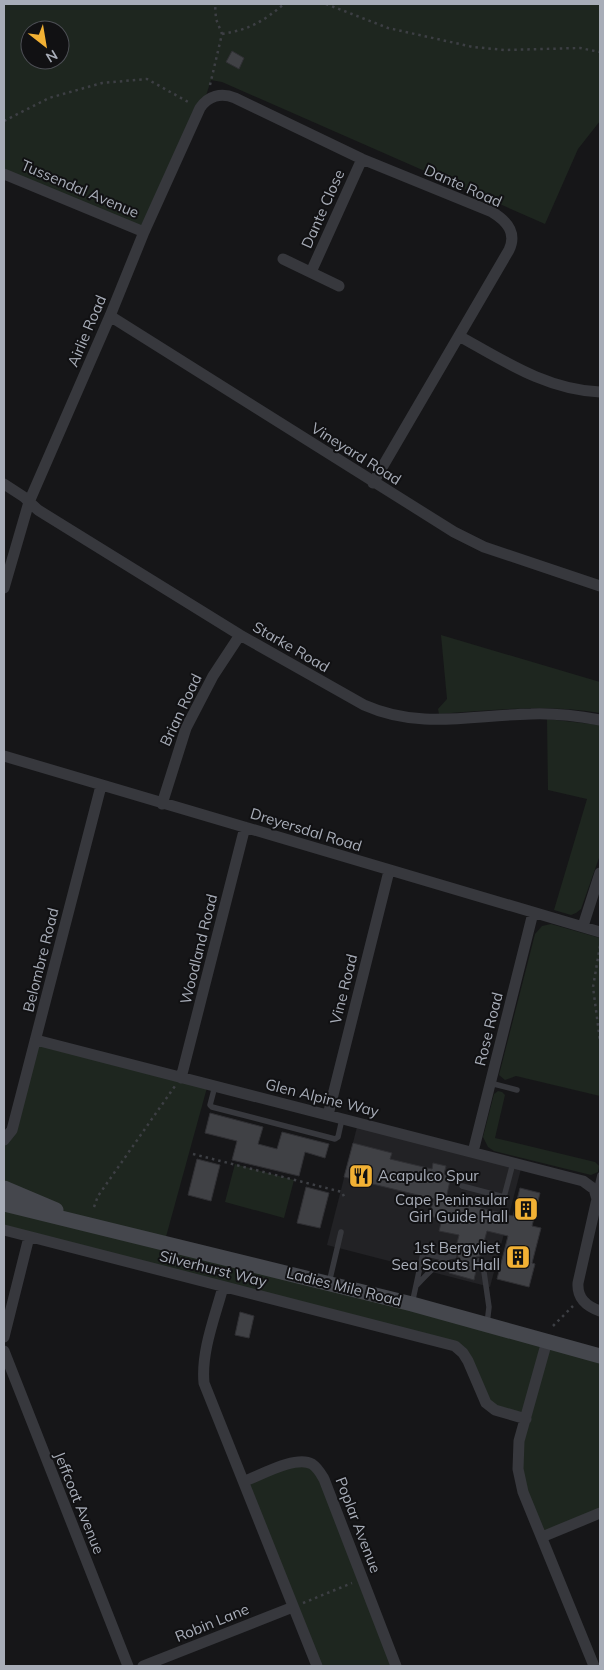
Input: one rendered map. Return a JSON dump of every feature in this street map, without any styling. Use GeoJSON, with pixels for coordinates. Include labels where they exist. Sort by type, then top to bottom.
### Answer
{"type":"FeatureCollection","features":[{"type":"Feature","properties":{"kind":"main road","name":"Ladies Mile Road"},"geometry":{"type":"LineString","coordinates":[[4,1188],[22,1194],[87,1224]]}},
{"type":"Feature","properties":{"kind":"main road","name":"Ladies Mile Road"},"geometry":{"type":"LineString","coordinates":[[4,1204],[412,1304],[600,1356]]}},
{"type":"Feature","properties":{"kind":"street","name":"Dante Road"},"geometry":{"type":"LineString","coordinates":[[203,105],[216,96],[225,95],[234,98],[362,159],[492,212],[504,221],[510,229],[512,238],[509,250],[374,483]]}},
{"type":"Feature","properties":{"kind":"street","name":"Airlie Road"},"geometry":{"type":"LineString","coordinates":[[4,588],[29,502],[110,316],[144,232],[203,105]]}},
{"type":"Feature","properties":{"kind":"street","name":"Dante Close"},"geometry":{"type":"LineString","coordinates":[[311,272],[362,159]]}},
{"type":"Feature","properties":{"kind":"street","name":"Tussendal Avenue"},"geometry":{"type":"LineString","coordinates":[[4,174],[144,232]]}},
{"type":"Feature","properties":{"kind":"street","name":"Dante Close"},"geometry":{"type":"LineString","coordinates":[[283,259],[339,286]]}},
{"type":"Feature","properties":{"kind":"street","name":"Vineyard Road"},"geometry":{"type":"LineString","coordinates":[[110,316],[454,532],[484,547],[600,586]]}},
{"type":"Feature","properties":{"kind":"street"},"geometry":{"type":"LineString","coordinates":[[459,336],[529,375],[552,384],[600,392]]}},
{"type":"Feature","properties":{"kind":"street","name":"Starke Road"},"geometry":{"type":"LineString","coordinates":[[4,484],[38,510],[240,635],[364,705],[380,712],[422,720],[450,720],[530,714],[600,720]]}},
{"type":"Feature","properties":{"kind":"street","name":"Brian Road"},"geometry":{"type":"LineString","coordinates":[[162,804],[186,728],[213,676],[240,635]]}},
{"type":"Feature","properties":{"kind":"street","name":"Dreyersdal Road"},"geometry":{"type":"LineString","coordinates":[[4,756],[600,932]]}},
{"type":"Feature","properties":{"kind":"street","name":"Belombre Road"},"geometry":{"type":"LineString","coordinates":[[4,1140],[12,1130],[102,786]]}},
{"type":"Feature","properties":{"kind":"street","name":"Woodland Road"},"geometry":{"type":"LineString","coordinates":[[181,1078],[245,827]]}},
{"type":"Feature","properties":{"kind":"street","name":"Vine Road"},"geometry":{"type":"LineString","coordinates":[[328,1115],[389,871]]}},
{"type":"Feature","properties":{"kind":"street"},"geometry":{"type":"LineString","coordinates":[[582,926],[600,873]]}},
{"type":"Feature","properties":{"kind":"street","name":"Rose Road"},"geometry":{"type":"LineString","coordinates":[[473,1152],[534,913]]}},
{"type":"Feature","properties":{"kind":"street","name":"Glen Alpine Way"},"geometry":{"type":"LineString","coordinates":[[36,1040],[583,1181],[589,1184],[596,1194]]}},
{"type":"Feature","properties":{"kind":"street"},"geometry":{"type":"LineString","coordinates":[[596,1194],[596,1206],[578,1282],[578,1290],[586,1304],[600,1311]]}},
{"type":"Feature","properties":{"kind":"street","name":"Silverhurst Way"},"geometry":{"type":"LineString","coordinates":[[4,1230],[455,1346],[468,1361],[486,1403],[494,1410],[526,1419]]}},
{"type":"Feature","properties":{"kind":"street"},"geometry":{"type":"LineString","coordinates":[[4,1337],[29,1237]]}},
{"type":"Feature","properties":{"kind":"street"},"geometry":{"type":"LineString","coordinates":[[223,1287],[206,1353],[203,1369],[204,1383],[317,1666]]}},
{"type":"Feature","properties":{"kind":"street"},"geometry":{"type":"LineString","coordinates":[[547,1341],[519,1441],[518,1469],[524,1492],[594,1666]]}},
{"type":"Feature","properties":{"kind":"street","name":"Jeffcoat Avenue"},"geometry":{"type":"LineString","coordinates":[[4,1351],[128,1666]]}},
{"type":"Feature","properties":{"kind":"street","name":"Poplar Avenue"},"geometry":{"type":"LineString","coordinates":[[244,1482],[291,1463],[302,1461],[311,1464],[319,1470],[396,1666]]}},
{"type":"Feature","properties":{"kind":"street"},"geometry":{"type":"LineString","coordinates":[[542,1538],[600,1513]]}},
{"type":"Feature","properties":{"kind":"street","name":"Robin Lane"},"geometry":{"type":"LineString","coordinates":[[143,1666],[293,1607]]}},
{"type":"Feature","properties":{"kind":"lane"},"geometry":{"type":"LineString","coordinates":[[490,1083],[517,1090]]}},
{"type":"Feature","properties":{"kind":"lane"},"geometry":{"type":"LineString","coordinates":[[215,1086],[210,1106],[335,1139],[338,1137],[342,1119]]}},
{"type":"Feature","properties":{"kind":"lane"},"geometry":{"type":"LineString","coordinates":[[462,1186],[504,1197],[513,1163]]}},
{"type":"Feature","properties":{"kind":"lane"},"geometry":{"type":"LineString","coordinates":[[596,1194],[600,1175]]}},
{"type":"Feature","properties":{"kind":"lane"},"geometry":{"type":"LineString","coordinates":[[329,1283],[341,1232]]}},
{"type":"Feature","properties":{"kind":"lane"},"geometry":{"type":"LineString","coordinates":[[412,1304],[423,1253],[444,1258]]}},
{"type":"Feature","properties":{"kind":"lane"},"geometry":{"type":"LineString","coordinates":[[416,1286],[444,1258],[450,1255],[454,1256]]}},
{"type":"Feature","properties":{"kind":"lane"},"geometry":{"type":"LineString","coordinates":[[479,1261],[483,1265],[489,1307],[487,1324]]}},
{"type":"Feature","properties":{"kind":"path"},"geometry":{"type":"LineString","coordinates":[[4,121],[49,98],[102,82],[147,78],[203,105],[222,34],[216,19],[215,4]]}},
{"type":"Feature","properties":{"kind":"path"},"geometry":{"type":"LineString","coordinates":[[222,34],[241,31],[264,21],[284,4]]}},
{"type":"Feature","properties":{"kind":"path"},"geometry":{"type":"LineString","coordinates":[[326,4],[388,28],[472,47],[504,50],[580,48],[600,52]]}},
{"type":"Feature","properties":{"kind":"path"},"geometry":{"type":"LineString","coordinates":[[600,946],[593,988],[600,1041]]}},
{"type":"Feature","properties":{"kind":"path"},"geometry":{"type":"LineString","coordinates":[[94,1207],[98,1196],[181,1078]]}},
{"type":"Feature","properties":{"kind":"path"},"geometry":{"type":"LineString","coordinates":[[193,1154],[342,1192],[345,1199]]}},
{"type":"Feature","properties":{"kind":"path"},"geometry":{"type":"LineString","coordinates":[[553,1326],[581,1298]]}},
{"type":"Feature","properties":{"kind":"path"},"geometry":{"type":"LineString","coordinates":[[293,1607],[363,1579]]}},
{"type":"Feature","properties":{"kind":"shaded area"},"geometry":{"type":"Polygon","coordinates":[[[4,4],[600,4],[600,121],[578,149],[545,224],[222,82],[211,80],[204,102],[143,230],[4,173],[4,4]]]}},
{"type":"Feature","properties":{"kind":"shaded area"},"geometry":{"type":"Polygon","coordinates":[[[441,635],[600,682],[600,713],[540,708],[439,714],[438,709],[447,699],[441,635]]]}},
{"type":"Feature","properties":{"kind":"shaded area"},"geometry":{"type":"Polygon","coordinates":[[[547,719],[600,725],[600,855],[581,909],[571,915],[554,910],[587,799],[548,790],[547,719]]]}},
{"type":"Feature","properties":{"kind":"shaded area"},"geometry":{"type":"Polygon","coordinates":[[[551,924],[600,938],[600,1096],[516,1076],[505,1080],[499,1075],[535,934],[542,926],[551,924]]]}},
{"type":"Feature","properties":{"kind":"shaded area"},"geometry":{"type":"Polygon","coordinates":[[[36,1040],[208,1084],[164,1244],[600,1356],[600,1513],[542,1537],[518,1469],[526,1419],[495,1410],[463,1353],[4,1230],[4,1204],[83,1223],[4,1188],[4,1140],[36,1040]]]}},
{"type":"Feature","properties":{"kind":"shaded area"},"geometry":{"type":"Polygon","coordinates":[[[498,1091],[505,1095],[495,1138],[595,1162],[599,1166],[598,1172],[591,1175],[494,1151],[488,1147],[483,1137],[494,1094],[498,1091]]]}},
{"type":"Feature","properties":{"kind":"shaded area"},"geometry":{"type":"Polygon","coordinates":[[[358,1123],[522,1165],[490,1287],[327,1245],[358,1123]]]}},
{"type":"Feature","properties":{"kind":"shaded area"},"geometry":{"type":"Polygon","coordinates":[[[235,1164],[294,1180],[284,1218],[225,1202],[235,1164]]]}},
{"type":"Feature","properties":{"kind":"shaded area"},"geometry":{"type":"Polygon","coordinates":[[[291,1463],[319,1470],[396,1666],[317,1666],[245,1481],[291,1463]]]}},
{"type":"Feature","properties":{"kind":"building"},"geometry":{"type":"Polygon","coordinates":[[[232,51],[244,58],[239,69],[226,62],[232,51]]]}},
{"type":"Feature","properties":{"kind":"building"},"geometry":{"type":"Polygon","coordinates":[[[210,1113],[263,1127],[258,1144],[277,1149],[282,1132],[329,1144],[325,1158],[305,1152],[299,1176],[232,1160],[237,1141],[205,1133],[210,1113]]]}},
{"type":"Feature","properties":{"kind":"building"},"geometry":{"type":"Polygon","coordinates":[[[353,1143],[392,1153],[390,1159],[432,1169],[433,1163],[446,1166],[444,1174],[451,1176],[446,1199],[513,1216],[520,1188],[540,1193],[532,1226],[541,1228],[532,1263],[535,1264],[529,1287],[497,1279],[508,1236],[487,1231],[480,1256],[474,1260],[477,1266],[474,1280],[449,1273],[452,1261],[458,1257],[455,1251],[459,1235],[439,1231],[442,1219],[429,1216],[434,1199],[344,1177],[353,1143]]]}},
{"type":"Feature","properties":{"kind":"building"},"geometry":{"type":"Polygon","coordinates":[[[197,1159],[220,1165],[211,1201],[188,1195],[197,1159]]]}},
{"type":"Feature","properties":{"kind":"building"},"geometry":{"type":"Polygon","coordinates":[[[306,1187],[329,1193],[320,1228],[297,1223],[306,1187]]]}},
{"type":"Feature","properties":{"kind":"building"},"geometry":{"type":"Polygon","coordinates":[[[240,1312],[254,1316],[249,1338],[235,1335],[240,1312]]]}},
{"type":"Feature","properties":{"kind":"place","name":"Acapulco Spur"},"geometry":{"type":"Point","coordinates":[361,1176]}},
{"type":"Feature","properties":{"kind":"place","name":"Cape Peninsular Girl Guide Hall"},"geometry":{"type":"Point","coordinates":[526,1209]}},
{"type":"Feature","properties":{"kind":"place","name":"1st Bergvliet Sea Scouts Hall"},"geometry":{"type":"Point","coordinates":[518,1257]}}]}
